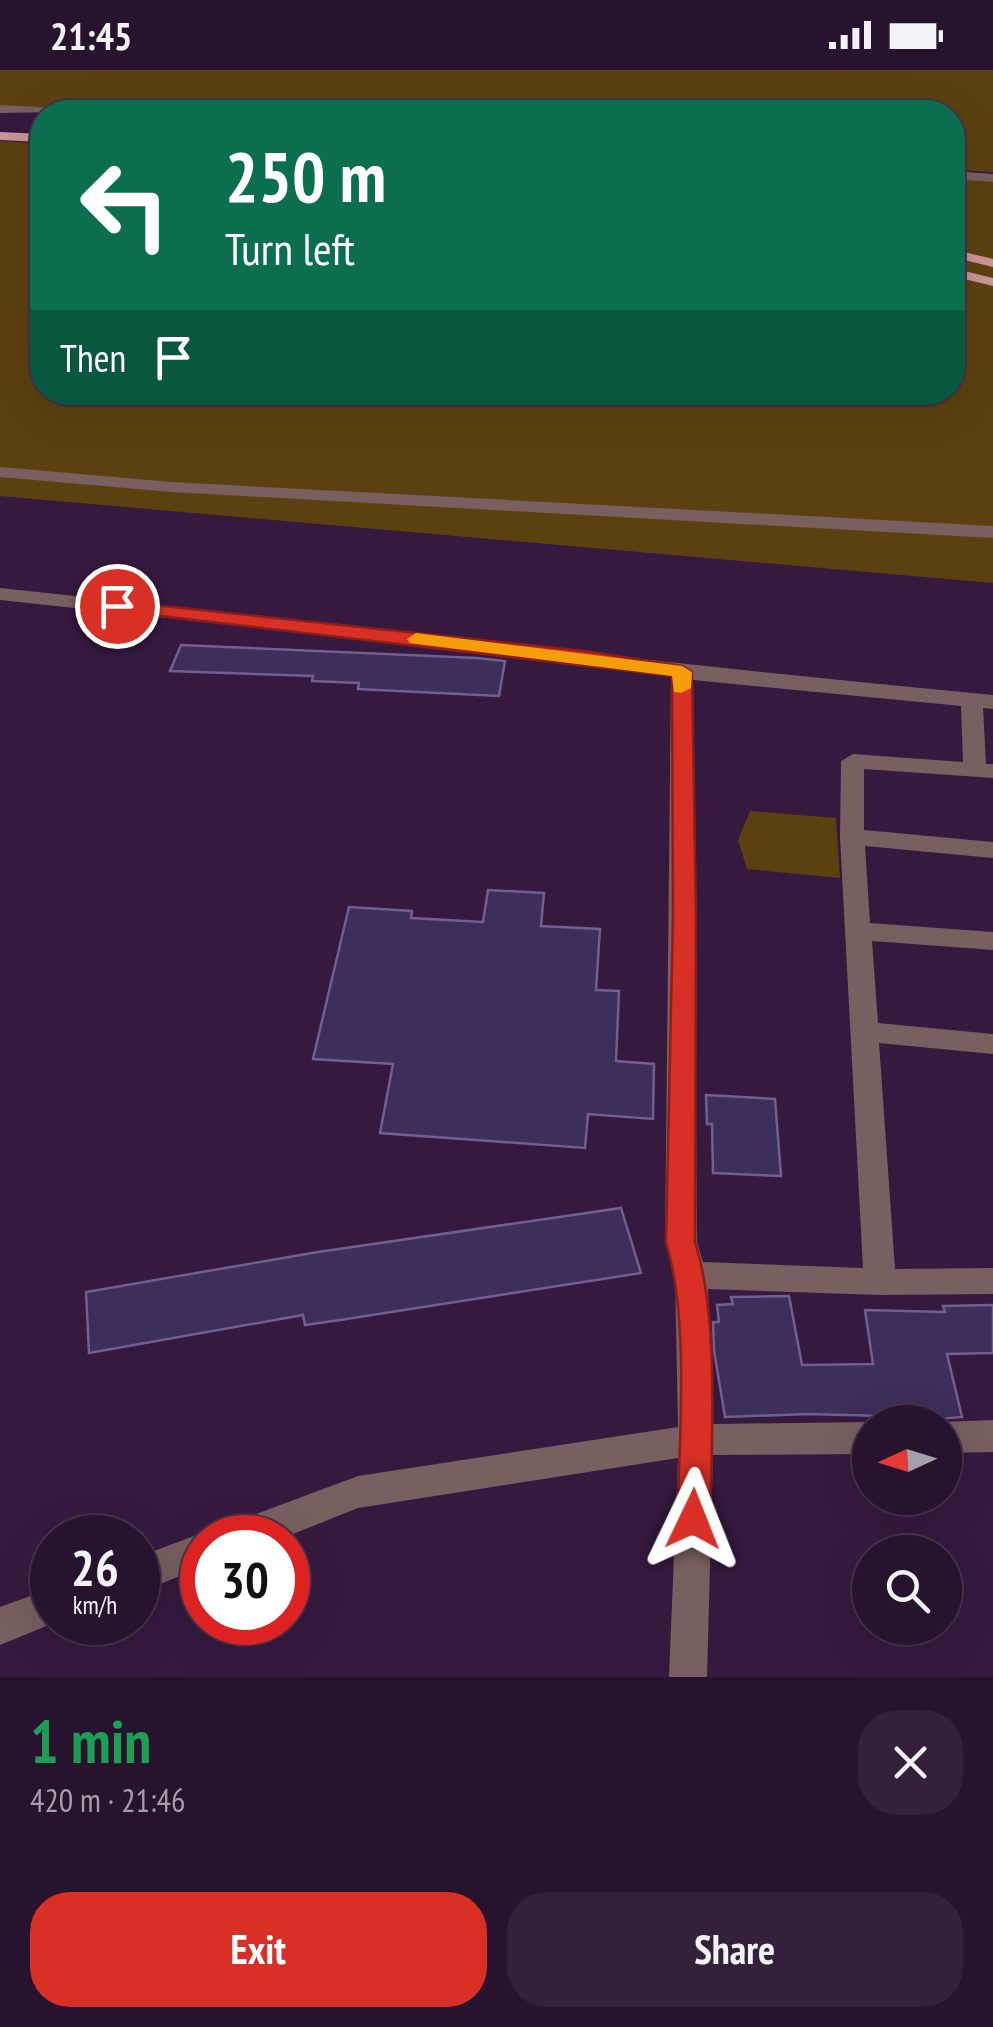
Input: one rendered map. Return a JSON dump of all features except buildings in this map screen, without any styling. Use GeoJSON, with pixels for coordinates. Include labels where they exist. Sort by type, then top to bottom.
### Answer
{"type":"FeatureCollection","features":[{"type":"Feature","properties":{"kind":"main road"},"geometry":{"type":"LineString","coordinates":[[0,132],[30,133]]}},
{"type":"Feature","properties":{"kind":"main road"},"geometry":{"type":"LineString","coordinates":[[965,251],[993,254]]}},
{"type":"Feature","properties":{"kind":"main road"},"geometry":{"type":"LineString","coordinates":[[965,253],[993,263]]}},
{"type":"Feature","properties":{"kind":"main road"},"geometry":{"type":"LineString","coordinates":[[965,267],[993,273]]}},
{"type":"Feature","properties":{"kind":"main road"},"geometry":{"type":"LineString","coordinates":[[965,275],[993,282]]}},
{"type":"Feature","properties":{"kind":"street"},"geometry":{"type":"LineString","coordinates":[[0,109],[30,111]]}},
{"type":"Feature","properties":{"kind":"street"},"geometry":{"type":"LineString","coordinates":[[965,176],[993,178]]}},
{"type":"Feature","properties":{"kind":"street"},"geometry":{"type":"LineString","coordinates":[[0,472],[172,487],[993,532]]}},
{"type":"Feature","properties":{"kind":"street"},"geometry":{"type":"LineString","coordinates":[[0,594],[584,657],[682,672],[982,700],[984,770],[852,761],[852,837],[880,1282]]}},
{"type":"Feature","properties":{"kind":"street"},"geometry":{"type":"LineString","coordinates":[[682,672],[681,1242],[691,1275],[696,1440],[688,1677]]}},
{"type":"Feature","properties":{"kind":"street"},"geometry":{"type":"LineString","coordinates":[[852,837],[993,850]]}},
{"type":"Feature","properties":{"kind":"street"},"geometry":{"type":"LineString","coordinates":[[859,932],[993,941]]}},
{"type":"Feature","properties":{"kind":"street"},"geometry":{"type":"LineString","coordinates":[[864,1032],[993,1044]]}},
{"type":"Feature","properties":{"kind":"street"},"geometry":{"type":"LineString","coordinates":[[691,1275],[880,1282],[993,1281]]}},
{"type":"Feature","properties":{"kind":"street"},"geometry":{"type":"LineString","coordinates":[[962,1436],[993,1436]]}},
{"type":"Feature","properties":{"kind":"street"},"geometry":{"type":"LineString","coordinates":[[298,1515],[358,1492],[696,1440],[852,1438]]}},
{"type":"Feature","properties":{"kind":"street"},"geometry":{"type":"LineString","coordinates":[[0,1626],[30,1614]]}},
{"type":"Feature","properties":{"kind":"shaded area"},"geometry":{"type":"Polygon","coordinates":[[[0,70],[993,70],[993,172],[965,171],[965,100],[30,100],[30,108],[0,107],[0,70]]]}},
{"type":"Feature","properties":{"kind":"shaded area"},"geometry":{"type":"Polygon","coordinates":[[[0,141],[30,142],[30,405],[965,405],[965,179],[993,181],[993,583],[0,496],[0,141]]]}},
{"type":"Feature","properties":{"kind":"shaded area"},"geometry":{"type":"Polygon","coordinates":[[[750,811],[836,818],[840,878],[747,869],[738,840],[750,811]]]}},
{"type":"Feature","properties":{"kind":"slow traffic"},"geometry":{"type":"LineString","coordinates":[[416,639],[682,672],[681,688]]}},
{"type":"Feature","properties":{"kind":"route"},"geometry":{"type":"LineString","coordinates":[[117,606],[584,657],[682,672],[681,1242],[691,1275],[696,1440],[693,1519]]}}]}
